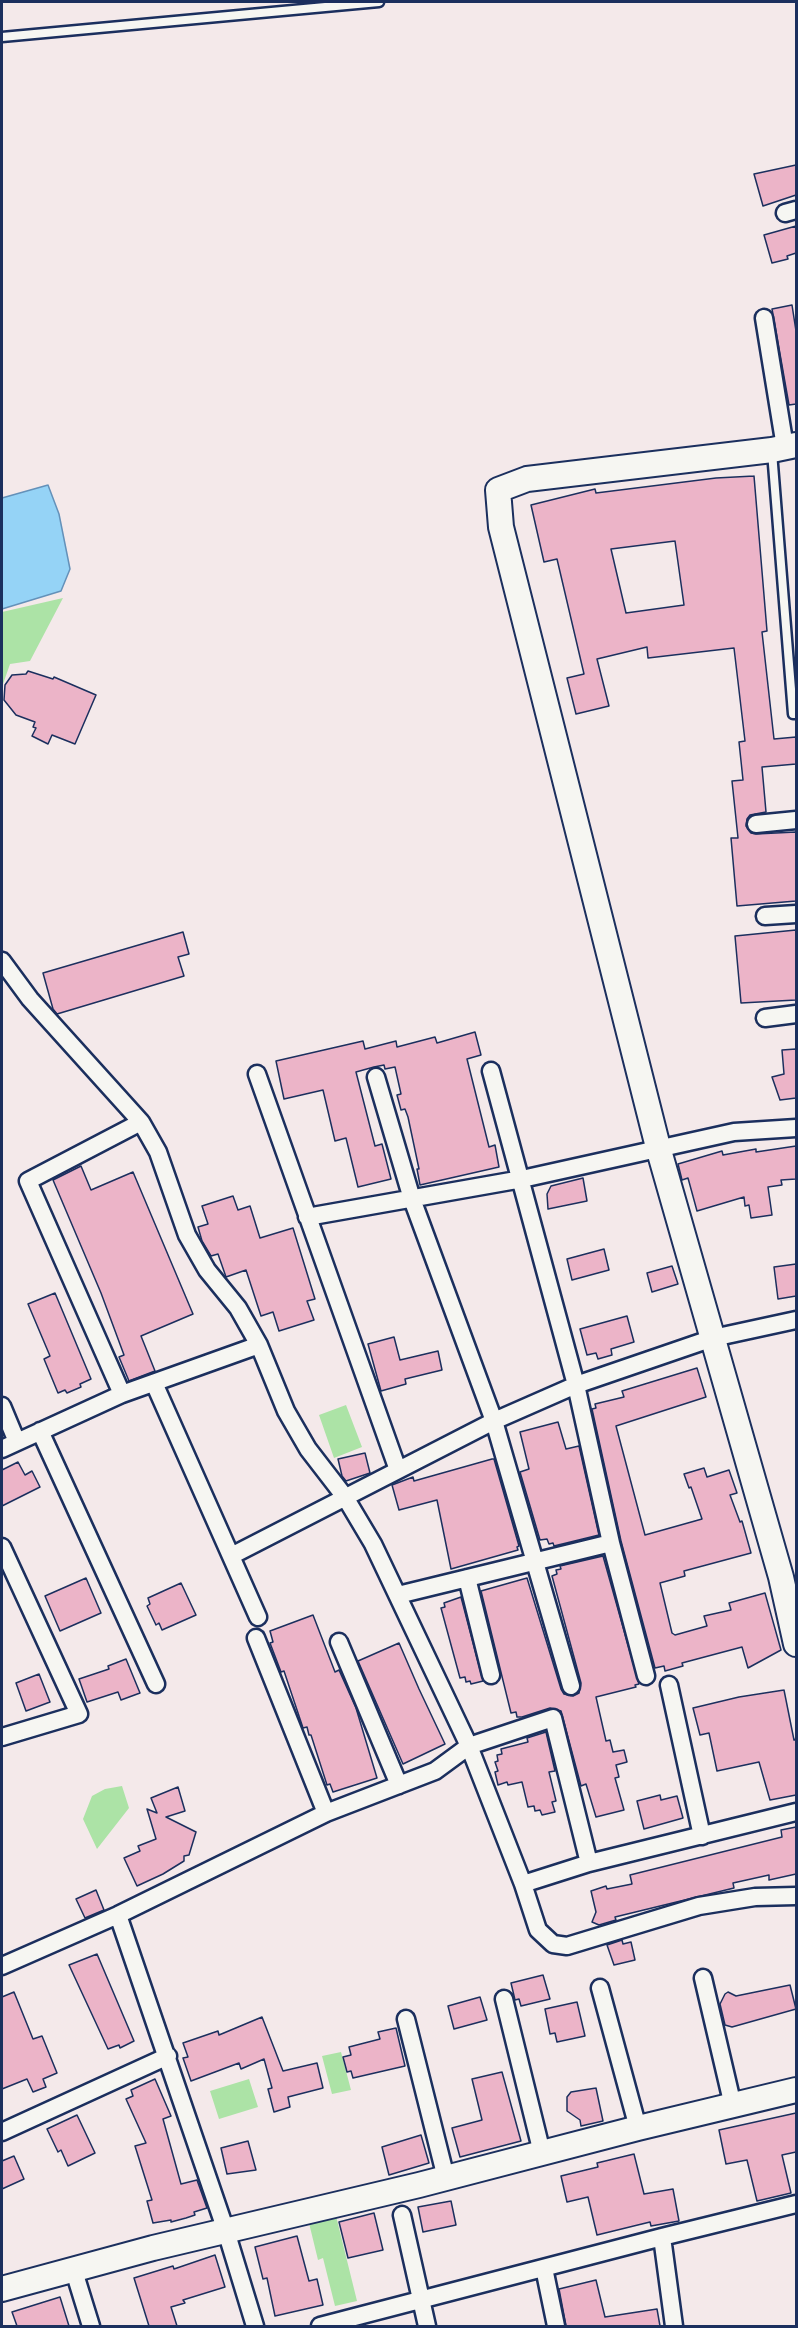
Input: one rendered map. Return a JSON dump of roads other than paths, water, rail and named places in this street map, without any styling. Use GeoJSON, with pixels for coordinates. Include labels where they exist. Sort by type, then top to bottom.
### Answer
{"type":"FeatureCollection","features":[{"type":"Feature","properties":{"kind":"street"},"geometry":{"type":"LineString","coordinates":[[764,318],[784,447],[527,479],[498,490],[501,527],[658,1148],[781,1577],[796,1644]]}},
{"type":"Feature","properties":{"kind":"street"},"geometry":{"type":"LineString","coordinates":[[756,824],[796,820]]}},
{"type":"Feature","properties":{"kind":"street"},"geometry":{"type":"LineString","coordinates":[[765,916],[796,914]]}},
{"type":"Feature","properties":{"kind":"street"},"geometry":{"type":"LineString","coordinates":[[2,961],[30,999],[141,1122],[158,1152],[187,1234],[207,1270],[238,1308],[260,1345],[286,1411],[308,1449],[345,1497],[373,1544],[398,1595],[469,1746],[523,1884],[538,1930],[553,1944],[567,1946],[699,1906],[755,1897],[796,1896]]}},
{"type":"Feature","properties":{"kind":"street"},"geometry":{"type":"LineString","coordinates":[[765,1018],[796,1014]]}},
{"type":"Feature","properties":{"kind":"street"},"geometry":{"type":"LineString","coordinates":[[491,1071],[576,1385],[611,1544],[646,1676]]}},
{"type":"Feature","properties":{"kind":"street"},"geometry":{"type":"LineString","coordinates":[[257,1074],[398,1470]]}},
{"type":"Feature","properties":{"kind":"street"},"geometry":{"type":"LineString","coordinates":[[376,1077],[412,1198],[494,1421],[537,1562],[571,1686]]}},
{"type":"Feature","properties":{"kind":"street"},"geometry":{"type":"LineString","coordinates":[[122,1395],[28,1181],[141,1122]]}},
{"type":"Feature","properties":{"kind":"street"},"geometry":{"type":"LineString","coordinates":[[307,1217],[522,1179],[734,1132],[796,1128]]}},
{"type":"Feature","properties":{"kind":"street"},"geometry":{"type":"LineString","coordinates":[[231,1556],[494,1421],[576,1385],[713,1338],[796,1320]]}},
{"type":"Feature","properties":{"kind":"street"},"geometry":{"type":"LineString","coordinates":[[2,1449],[122,1395],[260,1345]]}},
{"type":"Feature","properties":{"kind":"street"},"geometry":{"type":"LineString","coordinates":[[154,1383],[258,1617]]}},
{"type":"Feature","properties":{"kind":"street"},"geometry":{"type":"LineString","coordinates":[[2,1406],[17,1442]]}},
{"type":"Feature","properties":{"kind":"street"},"geometry":{"type":"LineString","coordinates":[[40,1431],[156,1684]]}},
{"type":"Feature","properties":{"kind":"street"},"geometry":{"type":"LineString","coordinates":[[398,1595],[611,1544]]}},
{"type":"Feature","properties":{"kind":"street"},"geometry":{"type":"LineString","coordinates":[[2,1547],[79,1714],[2,1737]]}},
{"type":"Feature","properties":{"kind":"street"},"geometry":{"type":"LineString","coordinates":[[467,1578],[491,1675]]}},
{"type":"Feature","properties":{"kind":"street"},"geometry":{"type":"LineString","coordinates":[[256,1638],[326,1813]]}},
{"type":"Feature","properties":{"kind":"street"},"geometry":{"type":"LineString","coordinates":[[339,1642],[399,1785]]}},
{"type":"Feature","properties":{"kind":"street"},"geometry":{"type":"LineString","coordinates":[[669,1684],[702,1836]]}},
{"type":"Feature","properties":{"kind":"street"},"geometry":{"type":"LineString","coordinates":[[2,1966],[118,1915],[326,1813],[435,1771],[469,1746],[553,1718],[589,1863]]}},
{"type":"Feature","properties":{"kind":"street"},"geometry":{"type":"LineString","coordinates":[[523,1884],[589,1863],[796,1812]]}},
{"type":"Feature","properties":{"kind":"street"},"geometry":{"type":"LineString","coordinates":[[118,1915],[168,2056],[226,2230],[255,2326]]}},
{"type":"Feature","properties":{"kind":"street"},"geometry":{"type":"LineString","coordinates":[[703,1978],[733,2106]]}},
{"type":"Feature","properties":{"kind":"street"},"geometry":{"type":"LineString","coordinates":[[600,1988],[638,2128]]}},
{"type":"Feature","properties":{"kind":"street"},"geometry":{"type":"LineString","coordinates":[[504,1999],[542,2153]]}},
{"type":"Feature","properties":{"kind":"street"},"geometry":{"type":"LineString","coordinates":[[406,2019],[446,2178]]}},
{"type":"Feature","properties":{"kind":"street"},"geometry":{"type":"LineString","coordinates":[[2,2132],[168,2056]]}},
{"type":"Feature","properties":{"kind":"street"},"geometry":{"type":"LineString","coordinates":[[2,2289],[153,2248],[446,2178],[796,2090]]}},
{"type":"Feature","properties":{"kind":"street"},"geometry":{"type":"LineString","coordinates":[[320,2326],[796,2204]]}},
{"type":"Feature","properties":{"kind":"street"},"geometry":{"type":"LineString","coordinates":[[402,2215],[427,2326]]}},
{"type":"Feature","properties":{"kind":"street"},"geometry":{"type":"LineString","coordinates":[[662,2237],[674,2326]]}},
{"type":"Feature","properties":{"kind":"street"},"geometry":{"type":"LineString","coordinates":[[544,2268],[556,2326]]}},
{"type":"Feature","properties":{"kind":"street"},"geometry":{"type":"LineString","coordinates":[[74,2271],[91,2326]]}},
{"type":"Feature","properties":{"kind":"lane"},"geometry":{"type":"LineString","coordinates":[[2,37],[379,2]]}},
{"type":"Feature","properties":{"kind":"lane"},"geometry":{"type":"LineString","coordinates":[[784,447],[793,714],[796,714]]}},
{"type":"Feature","properties":{"kind":"water"},"geometry":{"type":"Polygon","coordinates":[[[48,485],[59,514],[70,569],[61,591],[2,609],[2,498],[48,485]]]}}]}
